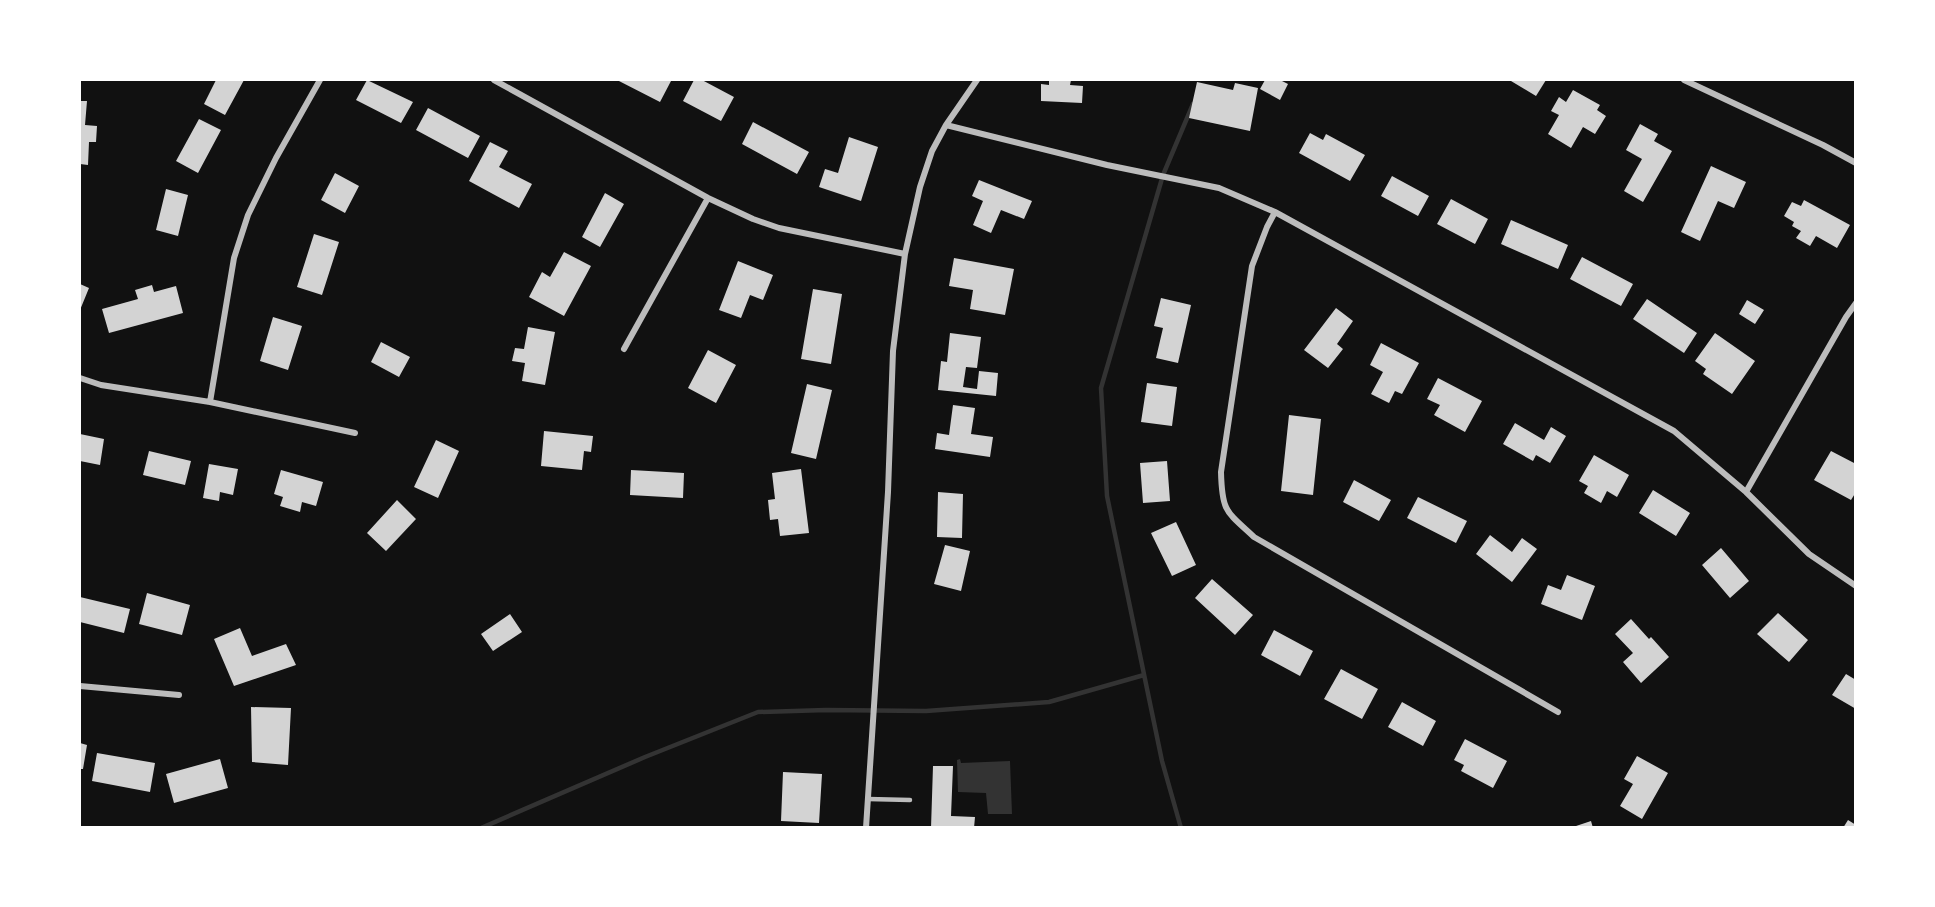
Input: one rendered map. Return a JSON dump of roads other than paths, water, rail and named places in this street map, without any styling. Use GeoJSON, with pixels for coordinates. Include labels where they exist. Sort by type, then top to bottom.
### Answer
{"type":"FeatureCollection","features":[{"type":"Feature","properties":{"kind":"street"},"geometry":{"type":"LineString","coordinates":[[210,402],[234,258],[248,215],[276,158],[320,80]]}},
{"type":"Feature","properties":{"kind":"street"},"geometry":{"type":"LineString","coordinates":[[494,80],[708,198],[753,219],[780,228],[905,254]]}},
{"type":"Feature","properties":{"kind":"street"},"geometry":{"type":"LineString","coordinates":[[866,828],[888,492],[893,351],[905,254],[920,187],[932,151],[946,124],[977,80]]}},
{"type":"Feature","properties":{"kind":"street"},"geometry":{"type":"LineString","coordinates":[[1684,80],[1856,162]]}},
{"type":"Feature","properties":{"kind":"street"},"geometry":{"type":"LineString","coordinates":[[946,124],[1107,165],[1219,188],[1275,212],[1674,431],[1746,492],[1809,554],[1856,586]]}},
{"type":"Feature","properties":{"kind":"street"},"geometry":{"type":"LineString","coordinates":[[624,349],[708,198]]}},
{"type":"Feature","properties":{"kind":"street"},"geometry":{"type":"LineString","coordinates":[[1275,212],[1252,266],[1250,278],[1221,472],[1222,497],[1228,513],[1254,537],[1558,712]]}},
{"type":"Feature","properties":{"kind":"street"},"geometry":{"type":"LineString","coordinates":[[1746,492],[1846,316],[1856,303]]}},
{"type":"Feature","properties":{"kind":"street"},"geometry":{"type":"LineString","coordinates":[[80,378],[101,385],[210,402],[355,432]]}},
{"type":"Feature","properties":{"kind":"street"},"geometry":{"type":"LineString","coordinates":[[80,686],[178,695]]}},
{"type":"Feature","properties":{"kind":"lane"},"geometry":{"type":"LineString","coordinates":[[868,799],[910,800]]}},
{"type":"Feature","properties":{"kind":"waterway"},"geometry":{"type":"LineString","coordinates":[[1181,828],[1162,761],[1107,496],[1101,388],[1163,175],[1193,104]]}},
{"type":"Feature","properties":{"kind":"waterway"},"geometry":{"type":"LineString","coordinates":[[481,828],[645,757],[758,712],[926,711],[1049,702],[1144,675]]}}]}
